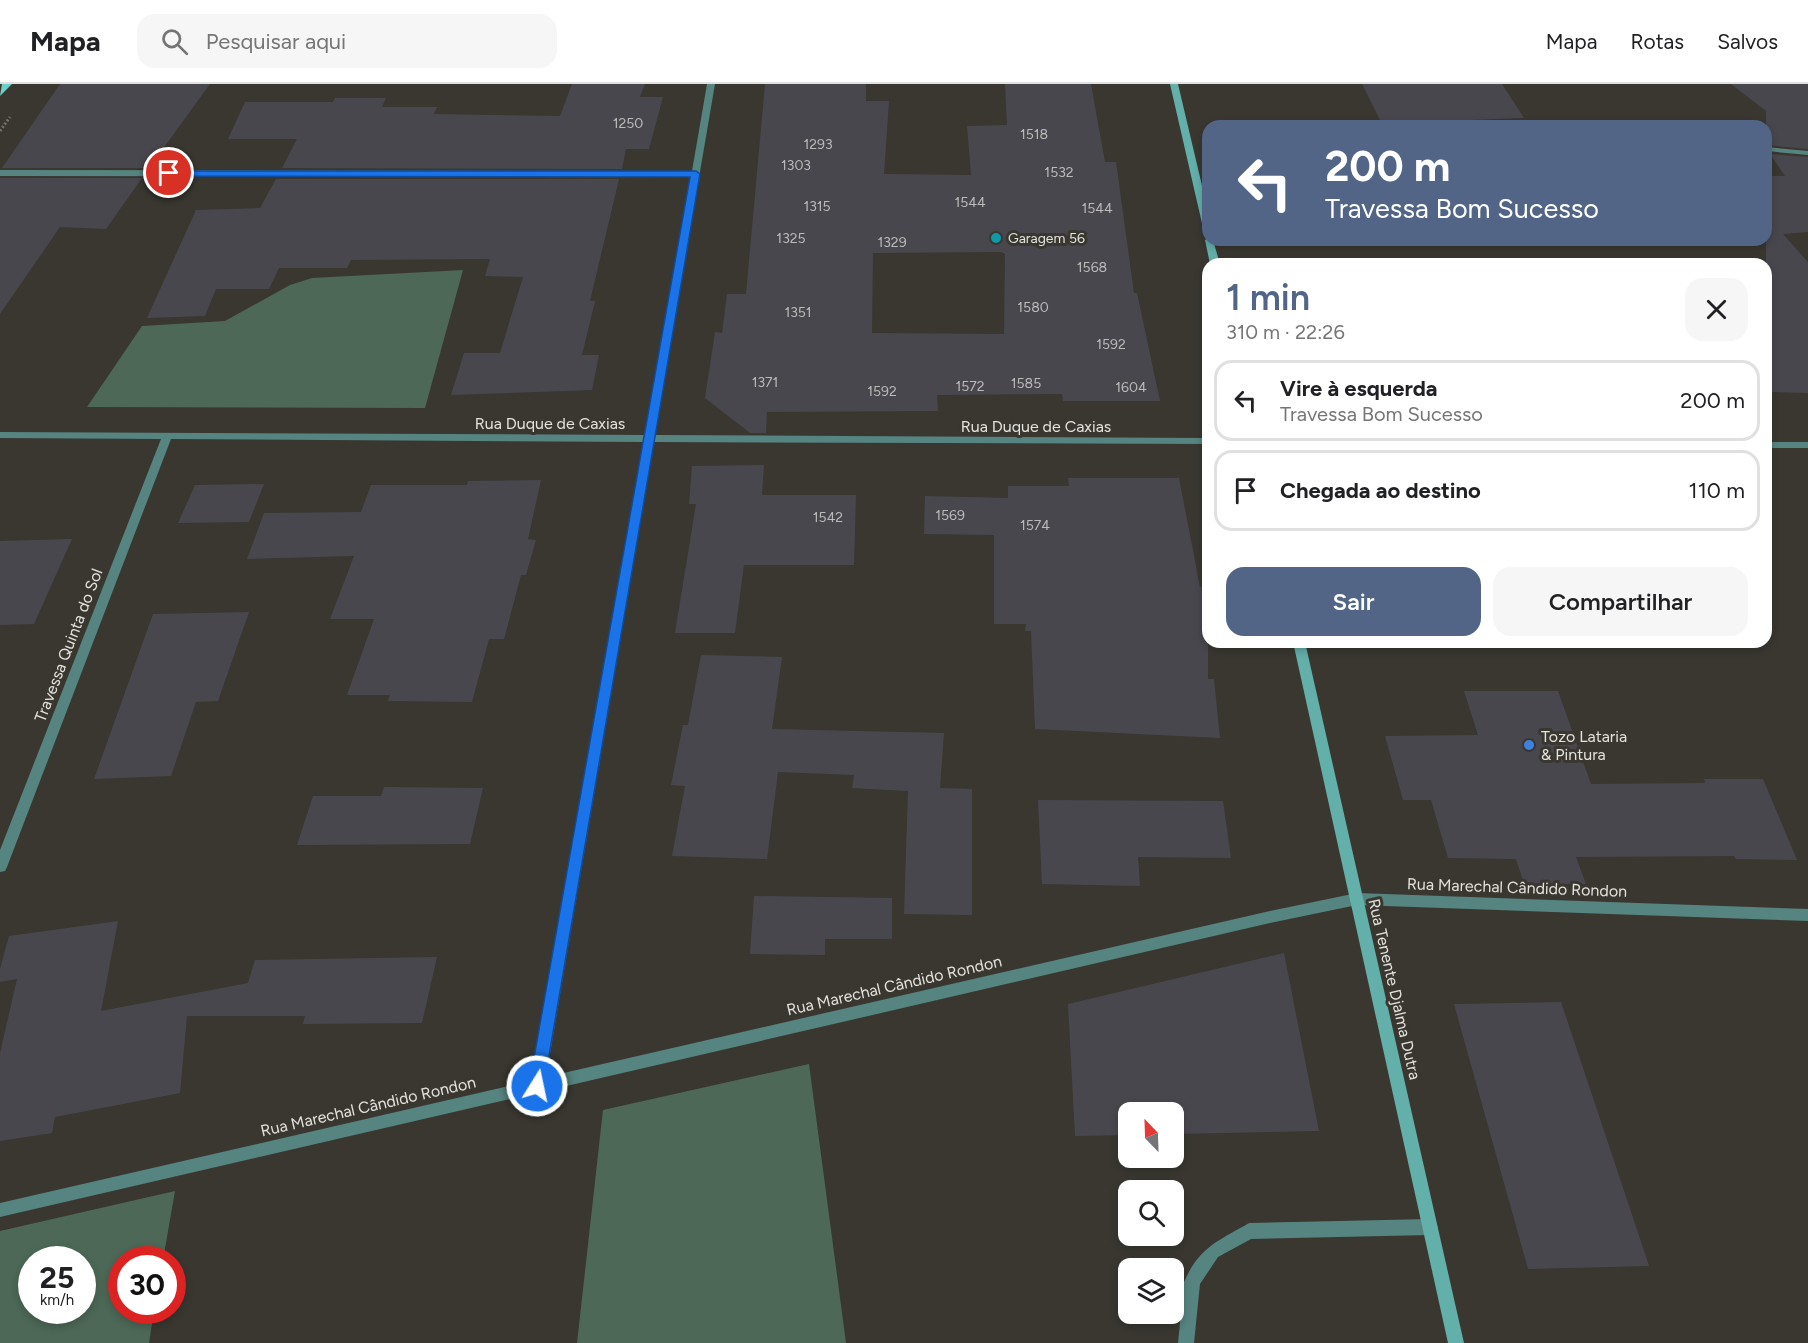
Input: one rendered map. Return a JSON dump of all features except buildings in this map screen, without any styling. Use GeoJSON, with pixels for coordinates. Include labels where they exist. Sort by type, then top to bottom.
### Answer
{"type":"FeatureCollection","features":[{"type":"Feature","properties":{"kind":"main road"},"geometry":{"type":"LineString","coordinates":[[0,93],[7,84]]}},
{"type":"Feature","properties":{"kind":"main road"},"geometry":{"type":"LineString","coordinates":[[1174,84],[1202,206]]}},
{"type":"Feature","properties":{"kind":"main road","name":"Rua Tenente Djalma Dutra"},"geometry":{"type":"LineString","coordinates":[[1300,648],[1456,1343]]}},
{"type":"Feature","properties":{"kind":"street"},"geometry":{"type":"LineString","coordinates":[[537,1086],[711,84]]}},
{"type":"Feature","properties":{"kind":"street"},"geometry":{"type":"LineString","coordinates":[[1772,149],[1808,153]]}},
{"type":"Feature","properties":{"kind":"street"},"geometry":{"type":"LineString","coordinates":[[0,173],[696,174]]}},
{"type":"Feature","properties":{"kind":"street","name":"Rua Duque de Caxias"},"geometry":{"type":"LineString","coordinates":[[0,435],[1202,441]]}},
{"type":"Feature","properties":{"kind":"street","name":"Travessa Quinta do Sol"},"geometry":{"type":"LineString","coordinates":[[0,867],[167,436]]}},
{"type":"Feature","properties":{"kind":"street"},"geometry":{"type":"LineString","coordinates":[[1772,445],[1808,445]]}},
{"type":"Feature","properties":{"kind":"street","name":"Rua Marechal Cândido Rondon"},"geometry":{"type":"LineString","coordinates":[[0,1210],[1357,899],[1808,915]]}},
{"type":"Feature","properties":{"kind":"street"},"geometry":{"type":"LineString","coordinates":[[1186,1343],[1192,1282],[1212,1252],[1249,1231],[1430,1227]]}},
{"type":"Feature","properties":{"kind":"green space"},"geometry":{"type":"Polygon","coordinates":[[[463,270],[425,408],[87,407],[142,326],[225,321],[290,285],[312,278],[463,270]]]}},
{"type":"Feature","properties":{"kind":"green space"},"geometry":{"type":"Polygon","coordinates":[[[809,1064],[846,1343],[577,1343],[603,1110],[809,1064]]]}},
{"type":"Feature","properties":{"kind":"green space"},"geometry":{"type":"Polygon","coordinates":[[[175,1191],[165,1246],[108,1246],[108,1324],[152,1324],[149,1343],[0,1343],[0,1231],[175,1191]]]}},
{"type":"Feature","properties":{"kind":"place","name":"Garagem 56"},"geometry":{"type":"Point","coordinates":[996,238]}},
{"type":"Feature","properties":{"kind":"place","name":"Tozo Lataria & Pintura"},"geometry":{"type":"Point","coordinates":[1529,745]}},
{"type":"Feature","properties":{"kind":"route"},"geometry":{"type":"LineString","coordinates":[[169,173],[696,174],[537,1086]]}}]}
